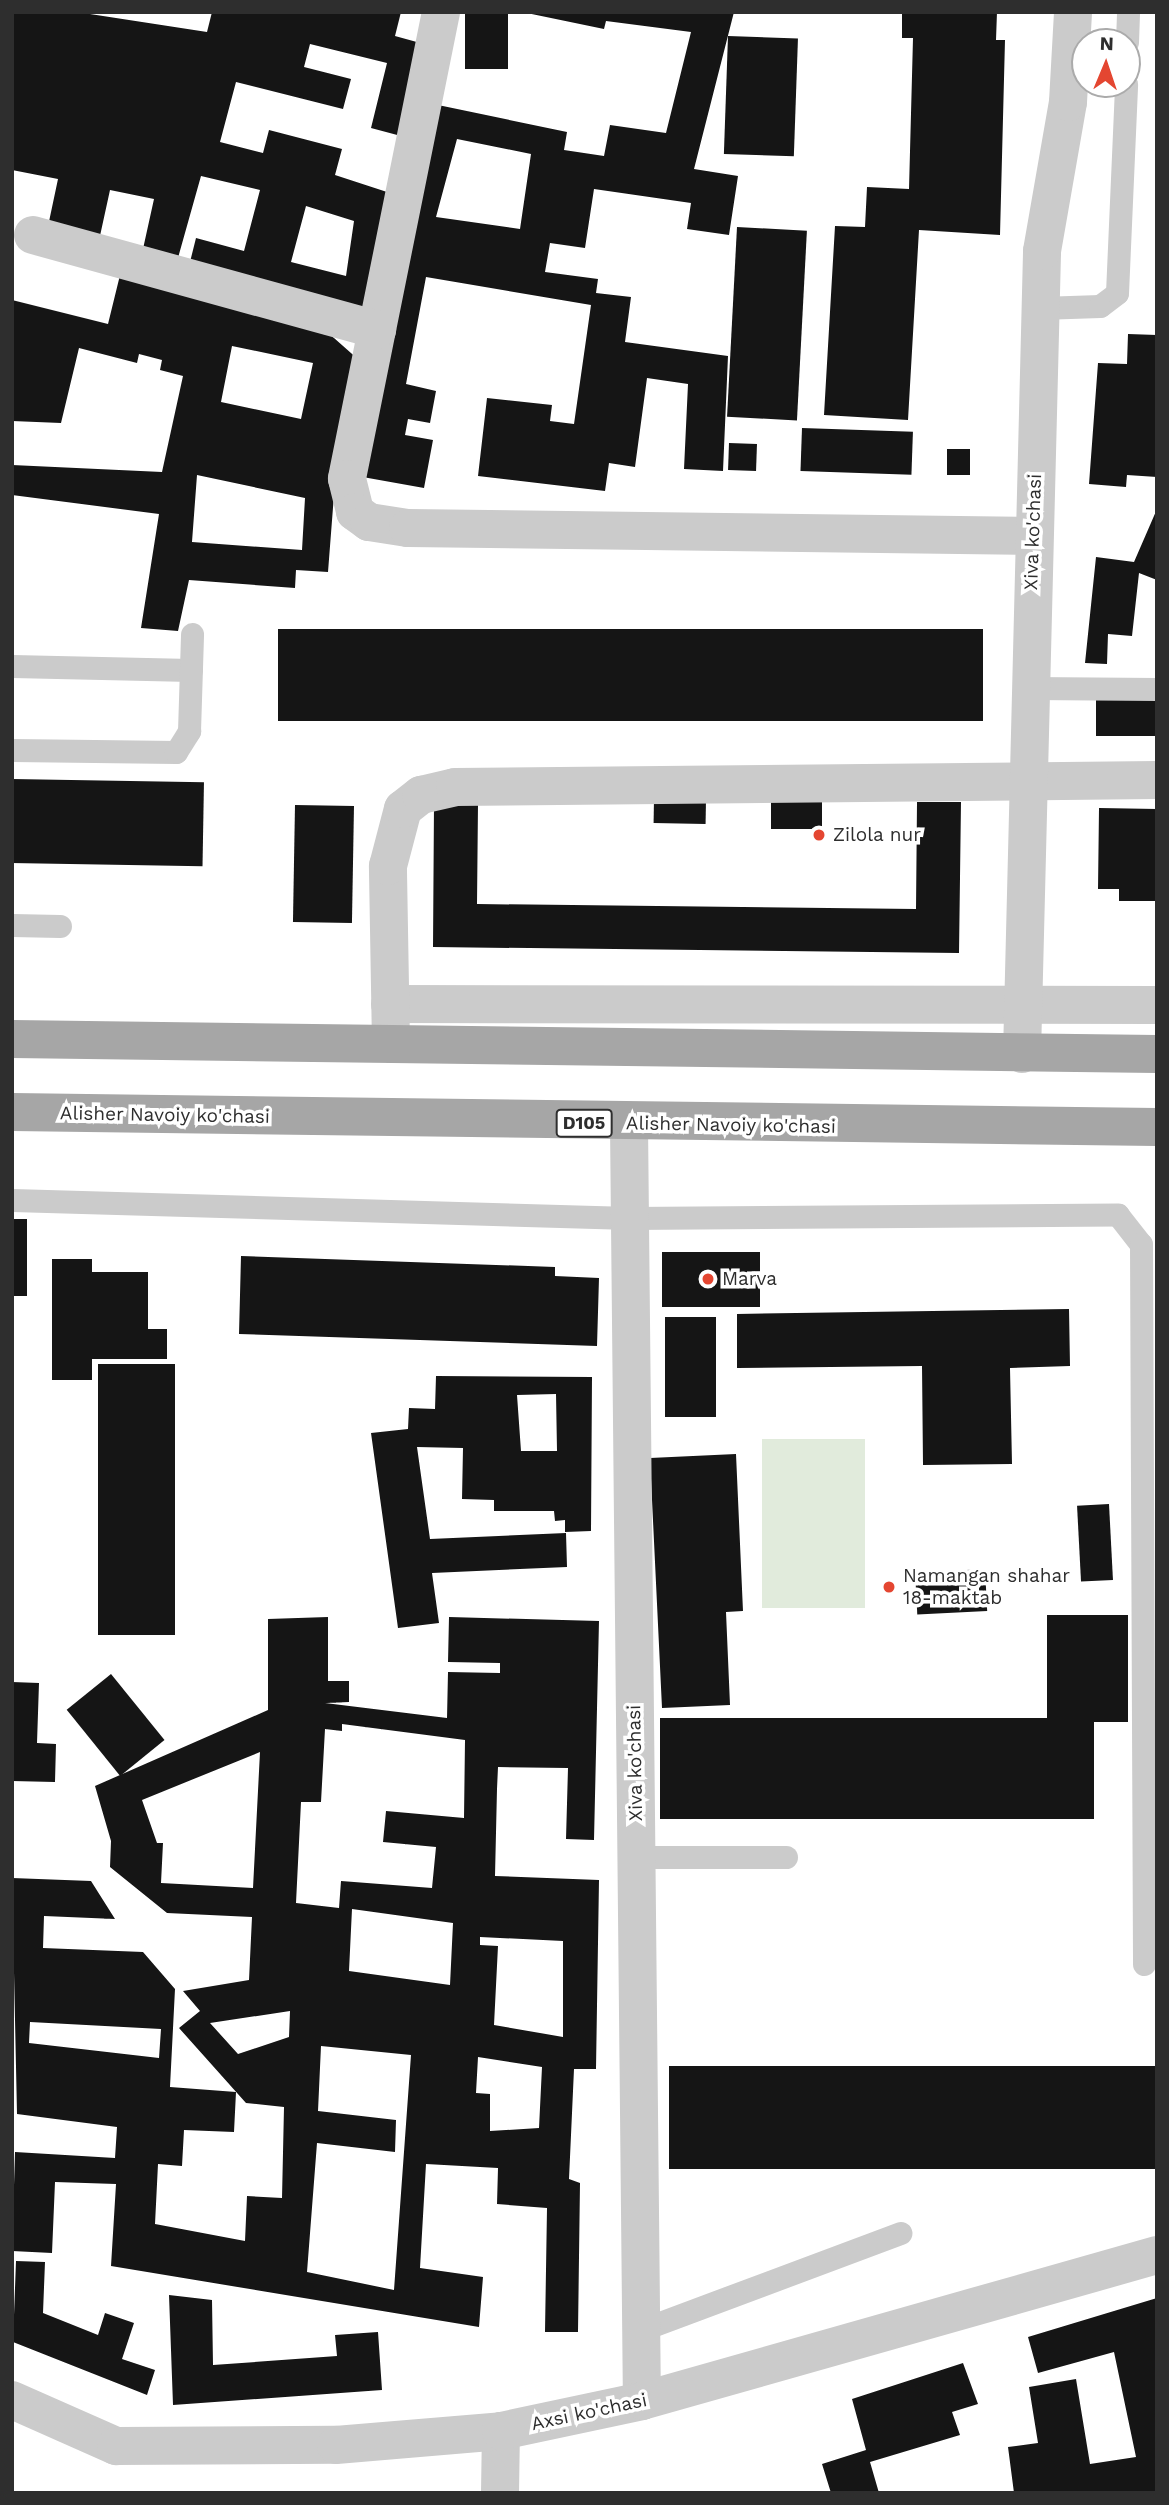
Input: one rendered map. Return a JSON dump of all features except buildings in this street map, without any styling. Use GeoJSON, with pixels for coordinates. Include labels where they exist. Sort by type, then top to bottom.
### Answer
{"type":"FeatureCollection","features":[{"type":"Feature","properties":{"kind":"main road"},"geometry":{"type":"LineString","coordinates":[[12,1039],[1157,1054]]}},
{"type":"Feature","properties":{"kind":"main road","name":"Alisher Navoiy ko'chasi"},"geometry":{"type":"LineString","coordinates":[[12,1112],[629,1124],[1157,1127]]}},
{"type":"Feature","properties":{"kind":"street"},"geometry":{"type":"LineString","coordinates":[[441,12],[347,479],[347,496],[369,522],[408,528],[1032,536]]}},
{"type":"Feature","properties":{"kind":"street","name":"Xiva ko'chasi"},"geometry":{"type":"LineString","coordinates":[[1022,1054],[1032,536],[1041,308],[1073,12]]}},
{"type":"Feature","properties":{"kind":"street"},"geometry":{"type":"LineString","coordinates":[[33,235],[377,330]]}},
{"type":"Feature","properties":{"kind":"street"},"geometry":{"type":"LineString","coordinates":[[391,1044],[388,866],[402,809],[421,795],[455,787],[1157,780]]}},
{"type":"Feature","properties":{"kind":"street"},"geometry":{"type":"LineString","coordinates":[[390,1004],[1157,1005]]}},
{"type":"Feature","properties":{"kind":"street","name":"Xiva ko'chasi"},"geometry":{"type":"LineString","coordinates":[[629,1124],[642,2401]]}},
{"type":"Feature","properties":{"kind":"street","name":"Axsi ko'chasi"},"geometry":{"type":"LineString","coordinates":[[12,2400],[116,2446],[336,2445],[501,2431],[642,2401],[1157,2255]]}},
{"type":"Feature","properties":{"kind":"street"},"geometry":{"type":"LineString","coordinates":[[500,2493],[501,2431]]}},
{"type":"Feature","properties":{"kind":"lane"},"geometry":{"type":"LineString","coordinates":[[1041,308],[1100,306],[1117,293],[1125,98]]}},
{"type":"Feature","properties":{"kind":"lane"},"geometry":{"type":"LineString","coordinates":[[12,750],[176,752],[189,731],[192,634]]}},
{"type":"Feature","properties":{"kind":"lane"},"geometry":{"type":"LineString","coordinates":[[12,666],[191,670]]}},
{"type":"Feature","properties":{"kind":"lane"},"geometry":{"type":"LineString","coordinates":[[1030,688],[1157,689]]}},
{"type":"Feature","properties":{"kind":"lane"},"geometry":{"type":"LineString","coordinates":[[12,925],[60,926]]}},
{"type":"Feature","properties":{"kind":"lane"},"geometry":{"type":"LineString","coordinates":[[12,1200],[629,1218],[1118,1215],[1141,1244],[1150,1528],[1144,1964]]}},
{"type":"Feature","properties":{"kind":"lane"},"geometry":{"type":"LineString","coordinates":[[636,1857],[786,1857]]}},
{"type":"Feature","properties":{"kind":"lane"},"geometry":{"type":"LineString","coordinates":[[641,2330],[900,2233]]}},
{"type":"Feature","properties":{"kind":"green space"},"geometry":{"type":"Polygon","coordinates":[[[762,1439],[865,1439],[865,1608],[762,1608],[762,1439]]]}},
{"type":"Feature","properties":{"kind":"place","name":"Zilola nur"},"geometry":{"type":"Point","coordinates":[819,835]}},
{"type":"Feature","properties":{"kind":"place","name":"Marva"},"geometry":{"type":"Point","coordinates":[708,1279]}},
{"type":"Feature","properties":{"kind":"place","name":"Namangan shahar 18-maktab"},"geometry":{"type":"Point","coordinates":[889,1587]}}]}
